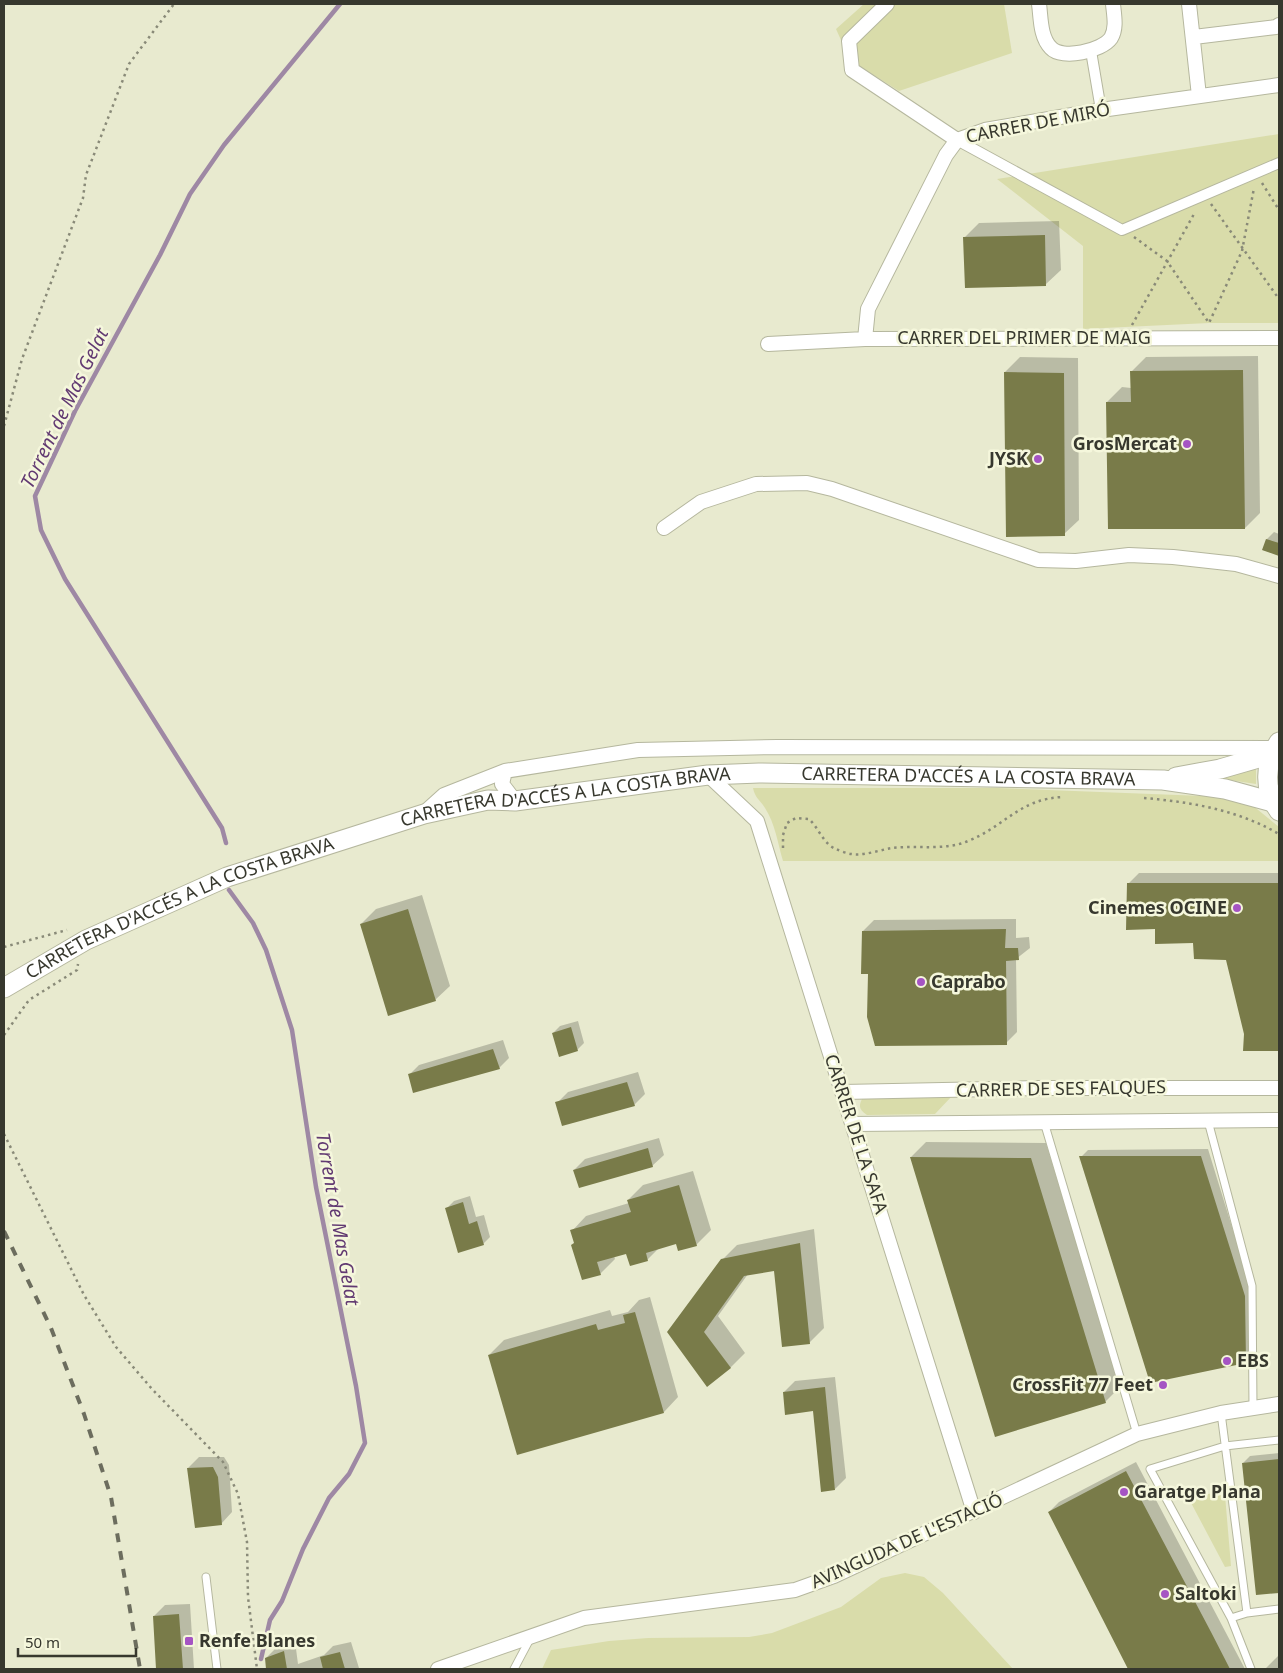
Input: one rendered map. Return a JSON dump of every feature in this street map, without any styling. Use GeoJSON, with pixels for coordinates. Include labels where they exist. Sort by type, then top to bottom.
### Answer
{"type":"FeatureCollection","features":[{"type":"Feature","properties":{"kind":"main road","name":"CARRETERA D'ACCÉS A LA COSTA BRAVA"},"geometry":{"type":"LineString","coordinates":[[1163,780],[1220,769],[1276,748]]}},
{"type":"Feature","properties":{"kind":"main road"},"geometry":{"type":"LineString","coordinates":[[1276,748],[1267,775],[1276,807]]}},
{"type":"Feature","properties":{"kind":"main road","name":"CARRETERA D'ACCÉS A LA COSTA BRAVA"},"geometry":{"type":"LineString","coordinates":[[4,988],[81,934],[227,877],[424,814],[488,800],[515,801],[708,775],[759,773],[1163,780],[1226,789],[1276,807]]}},
{"type":"Feature","properties":{"kind":"street"},"geometry":{"type":"LineString","coordinates":[[887,4],[849,41],[852,70],[957,140],[1122,230],[1279,164]]}},
{"type":"Feature","properties":{"kind":"street"},"geometry":{"type":"LineString","coordinates":[[1039,4],[1044,37],[1051,49],[1065,54],[1091,51],[1110,40],[1114,31],[1113,4]]}},
{"type":"Feature","properties":{"kind":"street"},"geometry":{"type":"LineString","coordinates":[[1189,4],[1199,96]]}},
{"type":"Feature","properties":{"kind":"street"},"geometry":{"type":"LineString","coordinates":[[1194,37],[1276,27],[1279,25]]}},
{"type":"Feature","properties":{"kind":"street"},"geometry":{"type":"LineString","coordinates":[[1091,51],[1101,110]]}},
{"type":"Feature","properties":{"kind":"street","name":"CARRER DE MIRÓ"},"geometry":{"type":"LineString","coordinates":[[865,339],[868,309],[946,156],[957,140],[985,130],[1101,110],[1279,86]]}},
{"type":"Feature","properties":{"kind":"street","name":"CARRER DEL PRIMER DE MAIG"},"geometry":{"type":"LineString","coordinates":[[768,344],[865,339],[1279,338]]}},
{"type":"Feature","properties":{"kind":"street"},"geometry":{"type":"LineString","coordinates":[[664,528],[702,502],[756,484],[807,483],[832,489],[1038,560],[1076,561],[1129,556],[1173,557],[1236,564],[1279,576]]}},
{"type":"Feature","properties":{"kind":"street"},"geometry":{"type":"LineString","coordinates":[[424,814],[444,796],[505,771],[638,750],[777,747],[1276,748]]}},
{"type":"Feature","properties":{"kind":"street"},"geometry":{"type":"LineString","coordinates":[[505,771],[502,784],[515,801]]}},
{"type":"Feature","properties":{"kind":"street","name":"CARRER DE LA SAFA"},"geometry":{"type":"LineString","coordinates":[[708,775],[757,821],[974,1512]]}},
{"type":"Feature","properties":{"kind":"street","name":"CARRER DE SES FALQUES"},"geometry":{"type":"LineString","coordinates":[[842,1092],[1038,1088],[1279,1088]]}},
{"type":"Feature","properties":{"kind":"street","name":"CARRER DE SES FALQUES"},"geometry":{"type":"LineString","coordinates":[[853,1124],[1279,1120]]}},
{"type":"Feature","properties":{"kind":"street","name":"AVINGUDA DE L'ESTACIÓ"},"geometry":{"type":"LineString","coordinates":[[438,1669],[584,1618],[795,1590],[834,1576],[1137,1434],[1221,1413],[1279,1404]]}},
{"type":"Feature","properties":{"kind":"lane"},"geometry":{"type":"LineString","coordinates":[[1044,1121],[1137,1434]]}},
{"type":"Feature","properties":{"kind":"lane"},"geometry":{"type":"LineString","coordinates":[[1208,1121],[1252,1286],[1253,1407]]}},
{"type":"Feature","properties":{"kind":"lane"},"geometry":{"type":"LineString","coordinates":[[1221,1413],[1248,1613]]}},
{"type":"Feature","properties":{"kind":"lane"},"geometry":{"type":"LineString","coordinates":[[1251,1669],[1231,1618],[1150,1469],[1225,1446],[1279,1440]]}},
{"type":"Feature","properties":{"kind":"lane"},"geometry":{"type":"LineString","coordinates":[[206,1577],[217,1669]]}},
{"type":"Feature","properties":{"kind":"lane"},"geometry":{"type":"LineString","coordinates":[[1231,1618],[1248,1613],[1279,1610]]}},
{"type":"Feature","properties":{"kind":"lane"},"geometry":{"type":"LineString","coordinates":[[514,1669],[531,1637]]}},
{"type":"Feature","properties":{"kind":"path"},"geometry":{"type":"LineString","coordinates":[[4,426],[22,359],[83,198],[86,175],[130,64],[174,4]]}},
{"type":"Feature","properties":{"kind":"path"},"geometry":{"type":"LineString","coordinates":[[1122,230],[1167,261],[1209,323],[1242,251],[1256,174]]}},
{"type":"Feature","properties":{"kind":"path"},"geometry":{"type":"LineString","coordinates":[[1256,174],[1279,210]]}},
{"type":"Feature","properties":{"kind":"path"},"geometry":{"type":"LineString","coordinates":[[1131,326],[1205,195],[1242,251],[1279,299]]}},
{"type":"Feature","properties":{"kind":"path"},"geometry":{"type":"LineString","coordinates":[[783,848],[783,835],[787,823],[796,818],[809,819],[819,828],[824,841],[835,849],[851,854],[867,854],[892,848],[946,846],[968,842],[1016,810],[1036,802],[1068,797]]}},
{"type":"Feature","properties":{"kind":"path"},"geometry":{"type":"LineString","coordinates":[[1141,798],[1200,804],[1233,814],[1279,834]]}},
{"type":"Feature","properties":{"kind":"path"},"geometry":{"type":"LineString","coordinates":[[4,947],[81,934],[76,970],[29,1000],[4,1035]]}},
{"type":"Feature","properties":{"kind":"path"},"geometry":{"type":"LineString","coordinates":[[4,1134],[84,1295],[116,1346],[193,1434],[223,1462],[238,1494],[247,1542],[248,1597],[256,1669]]}},
{"type":"Feature","properties":{"kind":"green space"},"geometry":{"type":"Polygon","coordinates":[[[864,4],[1004,4],[1012,53],[899,91],[850,60],[836,29],[864,4]]]}},
{"type":"Feature","properties":{"kind":"green space"},"geometry":{"type":"Polygon","coordinates":[[[1279,134],[1279,323],[1209,323],[1083,329],[1083,246],[997,179],[1279,134]]]}},
{"type":"Feature","properties":{"kind":"green space"},"geometry":{"type":"Polygon","coordinates":[[[1256,765],[1256,784],[1223,779],[1223,775],[1256,765]]]}},
{"type":"Feature","properties":{"kind":"green space"},"geometry":{"type":"Polygon","coordinates":[[[753,788],[997,788],[1229,797],[1252,805],[1279,827],[1279,861],[783,861],[771,820],[765,808],[756,797],[753,788]]]}},
{"type":"Feature","properties":{"kind":"green space"},"geometry":{"type":"Polygon","coordinates":[[[867,1096],[952,1096],[935,1114],[867,1115],[861,1110],[860,1104],[862,1099],[867,1096]]]}},
{"type":"Feature","properties":{"kind":"green space"},"geometry":{"type":"Polygon","coordinates":[[[1220,1491],[1225,1495],[1231,1566],[1225,1567],[1189,1499],[1220,1491]]]}},
{"type":"Feature","properties":{"kind":"green space"},"geometry":{"type":"Polygon","coordinates":[[[905,1573],[924,1577],[943,1593],[1013,1669],[542,1669],[551,1650],[609,1641],[648,1638],[749,1637],[772,1633],[841,1607],[881,1578],[905,1573]]]}},
{"type":"Feature","properties":{"kind":"building"},"geometry":{"type":"Polygon","coordinates":[[[1045,235],[1046,286],[965,288],[963,237],[1045,235]]]}},
{"type":"Feature","properties":{"kind":"building"},"geometry":{"type":"Polygon","coordinates":[[[1243,370],[1245,529],[1108,529],[1106,402],[1131,402],[1130,371],[1243,370]]]}},
{"type":"Feature","properties":{"kind":"building"},"geometry":{"type":"Polygon","coordinates":[[[1004,372],[1064,373],[1065,536],[1006,537],[1004,372]]]}},
{"type":"Feature","properties":{"kind":"building"},"geometry":{"type":"Polygon","coordinates":[[[1266,539],[1279,543],[1279,556],[1262,550],[1266,539]]]}},
{"type":"Feature","properties":{"kind":"building"},"geometry":{"type":"Polygon","coordinates":[[[1127,883],[1279,883],[1279,1051],[1243,1051],[1244,1034],[1226,960],[1194,959],[1193,943],[1155,944],[1155,929],[1126,930],[1127,883]]]}},
{"type":"Feature","properties":{"kind":"building"},"geometry":{"type":"Polygon","coordinates":[[[408,909],[436,1001],[388,1016],[360,924],[408,909]]]}},
{"type":"Feature","properties":{"kind":"building"},"geometry":{"type":"Polygon","coordinates":[[[1006,929],[1005,948],[1018,948],[1019,960],[1006,961],[1007,1045],[875,1046],[867,1017],[868,974],[861,974],[862,931],[1006,929]]]}},
{"type":"Feature","properties":{"kind":"building"},"geometry":{"type":"Polygon","coordinates":[[[571,1027],[578,1051],[559,1057],[552,1033],[571,1027]]]}},
{"type":"Feature","properties":{"kind":"building"},"geometry":{"type":"Polygon","coordinates":[[[493,1049],[500,1069],[413,1093],[408,1074],[493,1049]]]}},
{"type":"Feature","properties":{"kind":"building"},"geometry":{"type":"Polygon","coordinates":[[[627,1082],[635,1106],[562,1126],[555,1102],[627,1082]]]}},
{"type":"Feature","properties":{"kind":"building"},"geometry":{"type":"Polygon","coordinates":[[[648,1148],[653,1167],[579,1188],[573,1170],[648,1148]]]}},
{"type":"Feature","properties":{"kind":"building"},"geometry":{"type":"Polygon","coordinates":[[[1079,1156],[1201,1156],[1245,1296],[1246,1363],[1150,1383],[1079,1156]]]}},
{"type":"Feature","properties":{"kind":"building"},"geometry":{"type":"Polygon","coordinates":[[[910,1157],[1031,1158],[1106,1403],[995,1437],[910,1157]]]}},
{"type":"Feature","properties":{"kind":"building"},"geometry":{"type":"Polygon","coordinates":[[[679,1185],[697,1246],[678,1251],[676,1244],[646,1253],[648,1261],[630,1266],[626,1254],[597,1262],[601,1275],[582,1280],[571,1245],[574,1243],[570,1230],[631,1212],[627,1200],[679,1185]]]}},
{"type":"Feature","properties":{"kind":"building"},"geometry":{"type":"Polygon","coordinates":[[[463,1202],[469,1224],[477,1221],[484,1245],[458,1253],[445,1208],[463,1202]]]}},
{"type":"Feature","properties":{"kind":"building"},"geometry":{"type":"Polygon","coordinates":[[[800,1243],[810,1344],[782,1347],[774,1271],[744,1276],[704,1332],[731,1368],[707,1387],[667,1332],[721,1259],[800,1243]]]}},
{"type":"Feature","properties":{"kind":"building"},"geometry":{"type":"Polygon","coordinates":[[[635,1312],[664,1413],[517,1455],[488,1355],[596,1324],[598,1330],[625,1323],[623,1315],[635,1312]]]}},
{"type":"Feature","properties":{"kind":"building"},"geometry":{"type":"Polygon","coordinates":[[[825,1387],[835,1490],[821,1492],[813,1411],[785,1415],[783,1392],[825,1387]]]}},
{"type":"Feature","properties":{"kind":"building"},"geometry":{"type":"Polygon","coordinates":[[[1279,1459],[1279,1593],[1256,1595],[1242,1463],[1279,1459]]]}},
{"type":"Feature","properties":{"kind":"building"},"geometry":{"type":"Polygon","coordinates":[[[213,1467],[218,1477],[222,1525],[195,1528],[187,1468],[213,1467]]]}},
{"type":"Feature","properties":{"kind":"building"},"geometry":{"type":"Polygon","coordinates":[[[1126,1471],[1230,1669],[1128,1669],[1048,1512],[1126,1471]]]}},
{"type":"Feature","properties":{"kind":"building"},"geometry":{"type":"Polygon","coordinates":[[[179,1614],[183,1669],[156,1669],[153,1616],[179,1614]]]}},
{"type":"Feature","properties":{"kind":"building"},"geometry":{"type":"Polygon","coordinates":[[[284,1651],[287,1669],[266,1669],[265,1658],[284,1651]]]}},
{"type":"Feature","properties":{"kind":"building"},"geometry":{"type":"Polygon","coordinates":[[[340,1652],[345,1669],[323,1669],[320,1657],[340,1652]]]}},
{"type":"Feature","properties":{"kind":"waterway","name":"Torrent de Mas Gelat"},"geometry":{"type":"LineString","coordinates":[[226,843],[222,828],[65,579],[41,530],[35,496],[75,411],[160,255],[190,194],[224,145],[340,4]]}},
{"type":"Feature","properties":{"kind":"waterway","name":"Torrent de Mas Gelat"},"geometry":{"type":"LineString","coordinates":[[229,890],[253,923],[266,950],[292,1030],[316,1187],[356,1386],[365,1443],[349,1474],[329,1498],[303,1549],[282,1601],[270,1620],[261,1659]]}},
{"type":"Feature","properties":{"kind":"railway"},"geometry":{"type":"LineString","coordinates":[[4,1231],[51,1328],[84,1414],[111,1497],[140,1669]]}},
{"type":"Feature","properties":{"kind":"place","name":"GrosMercat"},"geometry":{"type":"Point","coordinates":[1187,444]}},
{"type":"Feature","properties":{"kind":"place","name":"JYSK"},"geometry":{"type":"Point","coordinates":[1038,459]}},
{"type":"Feature","properties":{"kind":"place","name":"Cinemes OCINE"},"geometry":{"type":"Point","coordinates":[1237,908]}},
{"type":"Feature","properties":{"kind":"place","name":"Caprabo"},"geometry":{"type":"Point","coordinates":[921,982]}},
{"type":"Feature","properties":{"kind":"place","name":"EBS"},"geometry":{"type":"Point","coordinates":[1227,1361]}},
{"type":"Feature","properties":{"kind":"place","name":"CrossFit 77 Feet"},"geometry":{"type":"Point","coordinates":[1163,1385]}},
{"type":"Feature","properties":{"kind":"place","name":"Garatge Plana"},"geometry":{"type":"Point","coordinates":[1124,1492]}},
{"type":"Feature","properties":{"kind":"place","name":"Saltoki"},"geometry":{"type":"Point","coordinates":[1165,1594]}},
{"type":"Feature","properties":{"kind":"place","name":"Renfe Blanes"},"geometry":{"type":"Point","coordinates":[189,1641]}}]}
